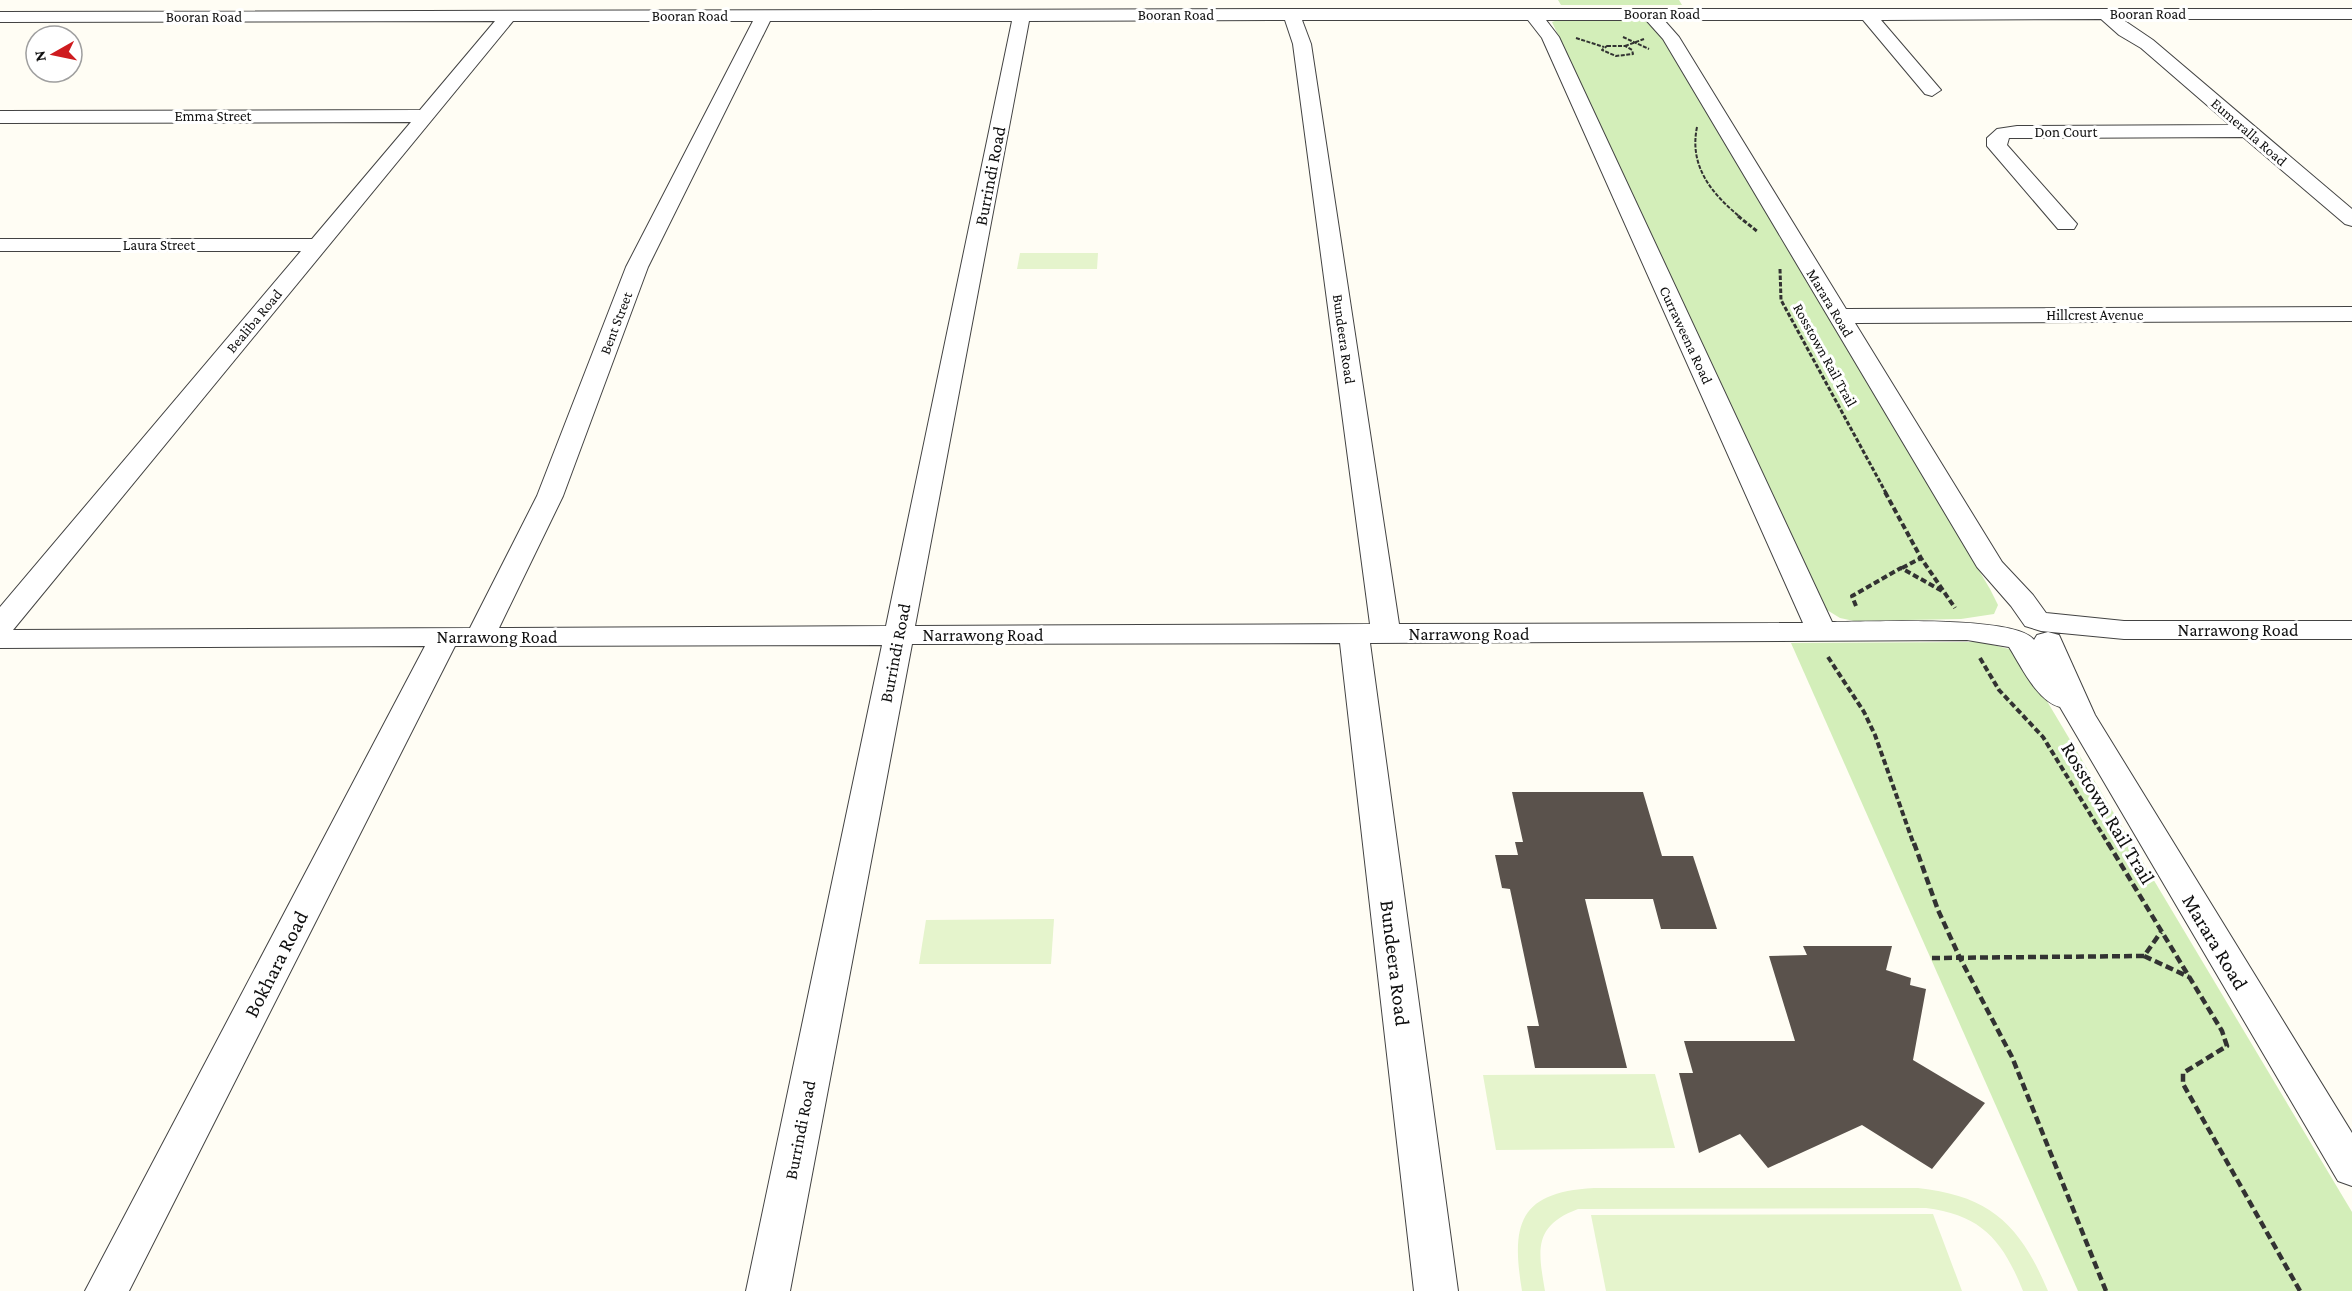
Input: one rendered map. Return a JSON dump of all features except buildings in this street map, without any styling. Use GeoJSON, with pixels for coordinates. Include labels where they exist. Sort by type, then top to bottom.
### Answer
{"type":"FeatureCollection","features":[{"type":"Feature","properties":{"kind":"street"},"geometry":{"type":"LineString","coordinates":[[381,16],[395,0]]}},
{"type":"Feature","properties":{"kind":"street"},"geometry":{"type":"LineString","coordinates":[[381,16],[400,0]]}},
{"type":"Feature","properties":{"kind":"street"},"geometry":{"type":"LineString","coordinates":[[644,11],[656,0]]}},
{"type":"Feature","properties":{"kind":"street"},"geometry":{"type":"LineString","coordinates":[[1940,0],[1954,14]]}},
{"type":"Feature","properties":{"kind":"street"},"geometry":{"type":"LineString","coordinates":[[2185,0],[2203,14]]}},
{"type":"Feature","properties":{"kind":"street","name":"Booran Road"},"geometry":{"type":"LineString","coordinates":[[0,17],[509,16],[644,11],[765,15],[904,8],[1022,15],[1161,7],[1298,14],[1430,7],[1538,14],[1656,14],[1695,7],[1867,14],[2349,16]]}},
{"type":"Feature","properties":{"kind":"street","name":"Bundeera Road"},"geometry":{"type":"LineString","coordinates":[[1298,14],[1370,634],[1436,1291]]}},
{"type":"Feature","properties":{"kind":"street","name":"Curraweena Road"},"geometry":{"type":"LineString","coordinates":[[1538,14],[1813,632]]}},
{"type":"Feature","properties":{"kind":"street","name":"Marara Road"},"geometry":{"type":"LineString","coordinates":[[1656,14],[1992,567],[2028,630],[2042,675],[2079,715],[2352,1170]]}},
{"type":"Feature","properties":{"kind":"street"},"geometry":{"type":"LineString","coordinates":[[1867,14],[1932,90]]}},
{"type":"Feature","properties":{"kind":"street","name":"Eumeralla Road"},"geometry":{"type":"LineString","coordinates":[[2110,14],[2125,31],[2147,44],[2352,220]]}},
{"type":"Feature","properties":{"kind":"street","name":"Bent Street"},"geometry":{"type":"LineString","coordinates":[[480,637],[550,496],[638,267],[765,15]]}},
{"type":"Feature","properties":{"kind":"street","name":"Burrindi Road"},"geometry":{"type":"LineString","coordinates":[[768,1291],[1022,15]]}},
{"type":"Feature","properties":{"kind":"street","name":"Bealiba Road"},"geometry":{"type":"LineString","coordinates":[[0,626],[509,16]]}},
{"type":"Feature","properties":{"kind":"street","name":"Emma Street"},"geometry":{"type":"LineString","coordinates":[[0,117],[426,116]]}},
{"type":"Feature","properties":{"kind":"street","name":"Don Court"},"geometry":{"type":"LineString","coordinates":[[2066,224],[1997,146],[1997,138],[2004,134],[2017,132],[2248,131]]}},
{"type":"Feature","properties":{"kind":"street","name":"Laura Street"},"geometry":{"type":"LineString","coordinates":[[0,245],[318,245]]}},
{"type":"Feature","properties":{"kind":"street","name":"Hillcrest Avenue"},"geometry":{"type":"LineString","coordinates":[[1838,316],[2352,314]]}},
{"type":"Feature","properties":{"kind":"street","name":"Narrawong Road"},"geometry":{"type":"LineString","coordinates":[[0,639],[2352,630]]}},
{"type":"Feature","properties":{"kind":"street","name":"Bokhara Road"},"geometry":{"type":"LineString","coordinates":[[107,1291],[444,638]]}},
{"type":"Feature","properties":{"kind":"path"},"geometry":{"type":"LineString","coordinates":[[1620,36],[1657,55]]}},
{"type":"Feature","properties":{"kind":"path"},"geometry":{"type":"LineString","coordinates":[[1607,46],[1625,46],[1632,50],[1633,54],[1616,56],[1602,50],[1607,46]]}},
{"type":"Feature","properties":{"kind":"path"},"geometry":{"type":"LineString","coordinates":[[1698,121],[1694,153],[1709,184],[1723,203],[1763,236]]}},
{"type":"Feature","properties":{"kind":"path","name":"Rosstown Rail Trail"},"geometry":{"type":"LineString","coordinates":[[1778,262],[1781,300],[1920,558],[1947,594],[1999,690],[2043,736],[2227,1043],[2222,1050],[2184,1073],[2183,1084],[2300,1291]]}},
{"type":"Feature","properties":{"kind":"path"},"geometry":{"type":"LineString","coordinates":[[1856,606],[1852,596],[1920,558]]}},
{"type":"Feature","properties":{"kind":"path"},"geometry":{"type":"LineString","coordinates":[[1901,568],[1947,594]]}},
{"type":"Feature","properties":{"kind":"path"},"geometry":{"type":"LineString","coordinates":[[1813,632],[1864,712],[1902,810],[1920,865],[1959,958],[2012,1057],[2106,1291]]}},
{"type":"Feature","properties":{"kind":"path"},"geometry":{"type":"LineString","coordinates":[[2144,956],[2161,932]]}},
{"type":"Feature","properties":{"kind":"path"},"geometry":{"type":"LineString","coordinates":[[1932,958],[2144,956],[2190,978]]}},
{"type":"Feature","properties":{"kind":"green space"},"geometry":{"type":"Polygon","coordinates":[[[1558,0],[1679,0],[1682,5],[1561,5],[1558,0]]]}},
{"type":"Feature","properties":{"kind":"green space"},"geometry":{"type":"Polygon","coordinates":[[[1561,19],[1645,20],[1656,28],[1990,589],[1998,605],[1994,614],[1961,619],[1854,621],[1840,618],[1827,610],[1552,22],[1561,19]]]}},
{"type":"Feature","properties":{"kind":"green space"},"geometry":{"type":"Polygon","coordinates":[[[1020,253],[1098,253],[1097,269],[1017,269],[1020,253]]]}},
{"type":"Feature","properties":{"kind":"green space"},"geometry":{"type":"Polygon","coordinates":[[[1981,642],[2017,651],[2352,1212],[2352,1291],[2078,1291],[1791,643],[1981,642]]]}},
{"type":"Feature","properties":{"kind":"green space"},"geometry":{"type":"Polygon","coordinates":[[[1054,919],[1051,964],[919,964],[926,920],[1054,919]]]}},
{"type":"Feature","properties":{"kind":"green space"},"geometry":{"type":"Polygon","coordinates":[[[1655,1074],[1675,1148],[1496,1150],[1483,1075],[1655,1074]]]}},
{"type":"Feature","properties":{"kind":"green space"},"geometry":{"type":"Polygon","coordinates":[[[1594,1188],[1918,1188],[1943,1192],[1965,1198],[2000,1218],[2026,1248],[2048,1291],[2023,1291],[1998,1245],[1976,1224],[1962,1217],[1926,1208],[1578,1209],[1553,1223],[1542,1241],[1540,1252],[1545,1291],[1522,1291],[1518,1248],[1520,1230],[1525,1216],[1535,1205],[1549,1196],[1594,1188]]]}},
{"type":"Feature","properties":{"kind":"green space"},"geometry":{"type":"Polygon","coordinates":[[[1933,1214],[1962,1291],[1606,1291],[1591,1215],[1933,1214]]]}}]}
